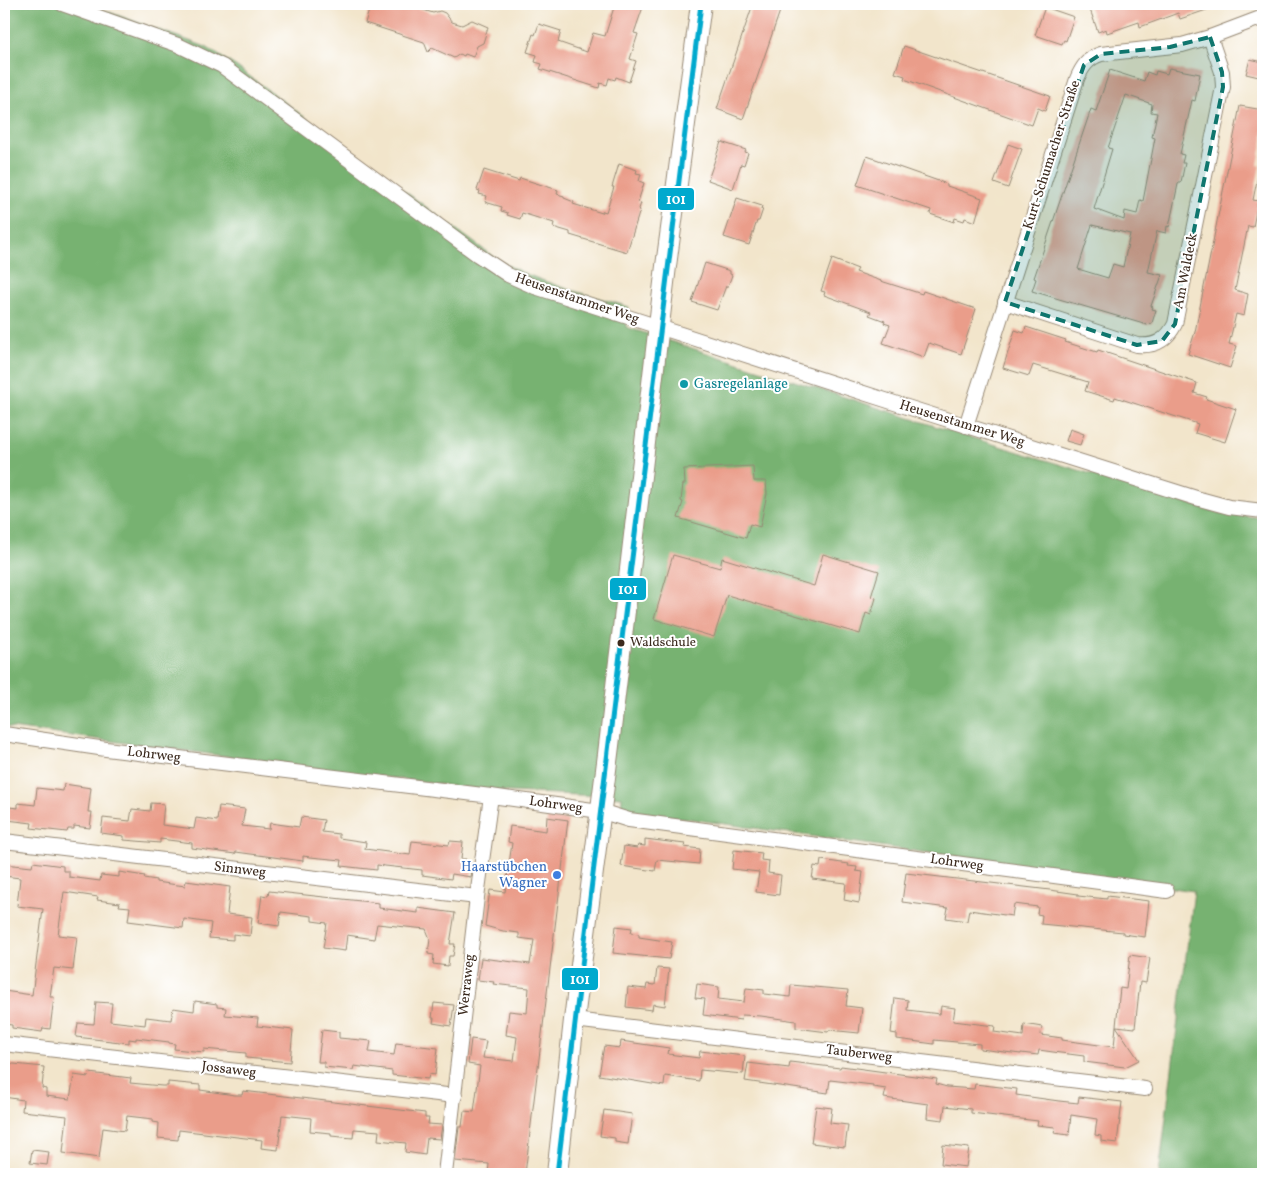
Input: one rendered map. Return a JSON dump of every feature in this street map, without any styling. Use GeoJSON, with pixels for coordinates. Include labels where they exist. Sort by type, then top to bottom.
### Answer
{"type":"FeatureCollection","features":[{"type":"Feature","properties":{"kind":"street","name":"Heusenstammer Weg"},"geometry":{"type":"LineString","coordinates":[[62,4],[178,45],[222,66],[508,275],[556,295],[966,426],[1204,500],[1230,507],[1263,511]]}},
{"type":"Feature","properties":{"kind":"street"},"geometry":{"type":"LineString","coordinates":[[557,1174],[574,1020],[659,327],[701,4]]}},
{"type":"Feature","properties":{"kind":"street","name":"Kurt-Schumacher-Straße"},"geometry":{"type":"LineString","coordinates":[[966,426],[1077,79],[1084,65],[1092,58],[1101,54],[1170,47],[1210,37],[1263,18]]}},
{"type":"Feature","properties":{"kind":"street","name":"Am Waldeck"},"geometry":{"type":"LineString","coordinates":[[1005,302],[1137,345],[1154,344],[1162,341],[1171,333],[1175,324],[1223,88],[1222,72],[1210,37]]}},
{"type":"Feature","properties":{"kind":"street","name":"Lohrweg"},"geometry":{"type":"LineString","coordinates":[[4,734],[116,750],[491,796],[600,811],[629,820],[1167,892]]}},
{"type":"Feature","properties":{"kind":"street","name":"Werraweg"},"geometry":{"type":"LineString","coordinates":[[445,1174],[477,897],[491,796]]}},
{"type":"Feature","properties":{"kind":"street","name":"Sinnweg"},"geometry":{"type":"LineString","coordinates":[[4,841],[477,897]]}},
{"type":"Feature","properties":{"kind":"street","name":"Tauberweg"},"geometry":{"type":"LineString","coordinates":[[574,1020],[1145,1089]]}},
{"type":"Feature","properties":{"kind":"street","name":"Jossaweg"},"geometry":{"type":"LineString","coordinates":[[4,1044],[455,1096]]}},
{"type":"Feature","properties":{"kind":"highlighted area"},"geometry":{"type":"Polygon","coordinates":[[[1210,37],[1222,72],[1223,87],[1175,324],[1162,341],[1137,345],[1005,302],[1084,65],[1101,54],[1170,47],[1210,37]]]}},
{"type":"Feature","properties":{"kind":"green space"},"geometry":{"type":"Polygon","coordinates":[[[4,4],[87,4],[206,47],[237,67],[495,258],[544,281],[629,307],[626,327],[963,435],[1220,513],[1263,518],[1263,1174],[1159,1174],[1194,891],[621,809],[622,797],[491,791],[4,727],[4,4]]]}},
{"type":"Feature","properties":{"kind":"building"},"geometry":{"type":"Polygon","coordinates":[[[371,4],[404,4],[433,13],[440,11],[445,13],[452,22],[462,25],[472,20],[488,27],[483,43],[477,46],[473,57],[460,54],[454,58],[432,48],[428,52],[424,42],[365,23],[371,4]]]}},
{"type":"Feature","properties":{"kind":"building"},"geometry":{"type":"Polygon","coordinates":[[[615,4],[644,4],[634,33],[638,34],[630,59],[636,61],[629,82],[616,77],[615,80],[609,78],[607,85],[600,83],[599,88],[540,69],[542,64],[535,62],[537,55],[527,52],[533,34],[535,35],[539,24],[561,31],[558,42],[587,52],[593,33],[605,36],[615,4]]]}},
{"type":"Feature","properties":{"kind":"building"},"geometry":{"type":"Polygon","coordinates":[[[753,4],[769,4],[781,8],[743,119],[717,109],[753,4]]]}},
{"type":"Feature","properties":{"kind":"building"},"geometry":{"type":"Polygon","coordinates":[[[1088,4],[1218,4],[1218,6],[1180,19],[1178,13],[1140,27],[1139,22],[1107,33],[1106,29],[1098,32],[1088,4]]]}},
{"type":"Feature","properties":{"kind":"building"},"geometry":{"type":"Polygon","coordinates":[[[1045,7],[1074,17],[1066,41],[1064,40],[1062,44],[1035,35],[1045,7]]]}},
{"type":"Feature","properties":{"kind":"building"},"geometry":{"type":"Polygon","coordinates":[[[904,46],[1050,96],[1045,111],[1038,108],[1032,125],[904,79],[905,76],[895,73],[904,46]]]}},
{"type":"Feature","properties":{"kind":"building"},"geometry":{"type":"Polygon","coordinates":[[[1250,59],[1263,62],[1263,78],[1246,74],[1250,59]]]}},
{"type":"Feature","properties":{"kind":"building"},"geometry":{"type":"Polygon","coordinates":[[[1169,68],[1200,74],[1195,101],[1192,100],[1180,154],[1184,155],[1182,163],[1185,163],[1181,182],[1178,184],[1169,227],[1167,226],[1166,233],[1157,231],[1148,272],[1162,275],[1151,306],[1153,307],[1152,309],[1156,310],[1152,323],[1147,325],[1032,291],[1036,279],[1034,278],[1091,109],[1096,111],[1110,70],[1144,81],[1147,72],[1155,75],[1156,71],[1167,74],[1169,68]],[[1126,95],[1108,148],[1112,149],[1094,209],[1124,220],[1125,211],[1137,214],[1140,200],[1143,201],[1155,138],[1152,137],[1157,113],[1151,112],[1152,104],[1126,95]],[[1092,225],[1078,269],[1108,278],[1113,264],[1123,267],[1130,234],[1092,225]]]}},
{"type":"Feature","properties":{"kind":"building"},"geometry":{"type":"Polygon","coordinates":[[[1240,106],[1263,110],[1263,140],[1253,200],[1258,201],[1253,227],[1248,226],[1235,290],[1248,294],[1244,316],[1236,314],[1229,344],[1237,346],[1230,368],[1188,354],[1195,332],[1240,106]]]}},
{"type":"Feature","properties":{"kind":"building"},"geometry":{"type":"Polygon","coordinates":[[[721,142],[746,150],[745,152],[748,153],[744,165],[741,164],[733,189],[708,180],[721,142]]]}},
{"type":"Feature","properties":{"kind":"building"},"geometry":{"type":"Polygon","coordinates":[[[1008,144],[1022,149],[1008,188],[994,183],[1008,144]]]}},
{"type":"Feature","properties":{"kind":"building"},"geometry":{"type":"Polygon","coordinates":[[[867,156],[982,198],[975,222],[965,218],[964,221],[955,218],[954,222],[930,214],[931,210],[857,185],[867,156]]]}},
{"type":"Feature","properties":{"kind":"building"},"geometry":{"type":"Polygon","coordinates":[[[619,164],[637,170],[636,173],[641,174],[639,181],[644,183],[638,202],[641,203],[640,210],[627,252],[570,235],[570,232],[553,227],[554,223],[522,213],[520,219],[507,215],[508,213],[501,211],[502,207],[485,202],[487,196],[479,194],[480,191],[477,190],[484,170],[519,181],[520,178],[558,190],[557,194],[574,202],[573,204],[602,213],[603,211],[606,212],[619,164]]]}},
{"type":"Feature","properties":{"kind":"building"},"geometry":{"type":"Polygon","coordinates":[[[737,198],[762,206],[761,209],[763,209],[749,245],[724,237],[737,198]]]}},
{"type":"Feature","properties":{"kind":"building"},"geometry":{"type":"Polygon","coordinates":[[[832,259],[858,269],[856,272],[884,282],[922,294],[923,291],[976,309],[961,354],[929,343],[924,357],[883,343],[890,325],[869,315],[871,312],[824,295],[825,292],[821,291],[832,259]]]}},
{"type":"Feature","properties":{"kind":"building"},"geometry":{"type":"Polygon","coordinates":[[[705,263],[730,271],[732,275],[717,310],[692,302],[705,263]]]}},
{"type":"Feature","properties":{"kind":"building"},"geometry":{"type":"Polygon","coordinates":[[[1026,327],[1066,340],[1065,342],[1097,352],[1098,350],[1197,383],[1194,393],[1236,409],[1225,442],[1195,433],[1198,424],[1115,397],[1114,400],[1085,391],[1088,382],[1033,365],[1029,376],[1003,368],[1015,330],[1024,333],[1026,327]]]}},
{"type":"Feature","properties":{"kind":"building"},"geometry":{"type":"Polygon","coordinates":[[[1070,429],[1084,434],[1080,445],[1066,441],[1070,429]]]}},
{"type":"Feature","properties":{"kind":"building"},"geometry":{"type":"Polygon","coordinates":[[[753,466],[754,481],[766,481],[767,494],[760,527],[750,524],[746,538],[678,518],[683,502],[681,501],[683,484],[685,484],[684,469],[753,466]]]}},
{"type":"Feature","properties":{"kind":"building"},"geometry":{"type":"Polygon","coordinates":[[[823,554],[879,571],[871,597],[876,598],[871,615],[866,613],[860,634],[727,595],[714,637],[654,619],[673,555],[720,568],[722,558],[814,586],[823,554]]]}},
{"type":"Feature","properties":{"kind":"building"},"geometry":{"type":"Polygon","coordinates":[[[64,784],[91,788],[88,812],[92,812],[90,828],[74,826],[74,829],[68,829],[67,832],[31,828],[32,823],[7,820],[9,807],[18,808],[18,803],[35,805],[37,788],[63,791],[64,784]]]}},
{"type":"Feature","properties":{"kind":"building"},"geometry":{"type":"Polygon","coordinates":[[[151,803],[164,804],[162,825],[194,829],[196,818],[217,821],[219,806],[245,809],[242,826],[269,829],[270,823],[299,827],[301,817],[324,820],[322,832],[339,834],[339,838],[366,842],[365,849],[410,855],[412,841],[449,845],[450,841],[463,842],[461,859],[466,859],[466,863],[473,864],[471,877],[452,874],[451,879],[422,875],[422,870],[377,865],[377,870],[341,866],[342,860],[303,856],[303,861],[236,852],[235,854],[192,848],[192,843],[160,839],[160,843],[124,840],[124,836],[101,833],[103,818],[130,821],[132,809],[150,811],[151,803]]]}},
{"type":"Feature","properties":{"kind":"building"},"geometry":{"type":"Polygon","coordinates":[[[547,817],[568,820],[525,1174],[488,1174],[489,1164],[455,1161],[459,1127],[462,1127],[464,1111],[474,1112],[480,1066],[468,1064],[471,1039],[486,1041],[483,1058],[514,1061],[517,1037],[506,1035],[509,1011],[527,1013],[529,988],[493,984],[494,982],[478,980],[481,958],[530,964],[534,940],[519,938],[519,933],[485,926],[490,890],[505,892],[512,843],[508,842],[510,826],[546,831],[547,817]]]}},
{"type":"Feature","properties":{"kind":"building"},"geometry":{"type":"Polygon","coordinates":[[[645,839],[685,844],[684,847],[700,849],[699,864],[657,860],[655,871],[621,866],[624,846],[637,848],[638,845],[645,846],[645,839]]]}},
{"type":"Feature","properties":{"kind":"building"},"geometry":{"type":"Polygon","coordinates":[[[734,850],[762,853],[761,860],[769,861],[768,873],[781,875],[779,895],[756,892],[759,872],[732,869],[734,850]]]}},
{"type":"Feature","properties":{"kind":"building"},"geometry":{"type":"Polygon","coordinates":[[[821,860],[849,864],[848,866],[857,867],[856,871],[863,872],[859,903],[844,900],[846,883],[812,879],[814,866],[820,867],[821,860]]]}},
{"type":"Feature","properties":{"kind":"building"},"geometry":{"type":"Polygon","coordinates":[[[33,862],[63,866],[63,871],[69,871],[69,877],[100,881],[101,875],[119,877],[119,872],[145,876],[144,878],[156,880],[156,882],[185,886],[186,881],[230,887],[227,914],[252,917],[250,936],[233,934],[233,940],[209,938],[211,923],[184,919],[183,928],[128,921],[130,907],[119,906],[120,903],[97,900],[98,897],[64,892],[58,935],[77,937],[73,970],[54,968],[50,997],[54,997],[50,1029],[43,1028],[42,1032],[12,1028],[12,1025],[4,1024],[4,991],[32,995],[43,909],[17,906],[20,878],[4,876],[4,864],[32,867],[33,862]]]}},
{"type":"Feature","properties":{"kind":"building"},"geometry":{"type":"Polygon","coordinates":[[[906,873],[1050,890],[1078,894],[1078,896],[1107,899],[1107,896],[1149,901],[1145,937],[1123,934],[1123,932],[1041,924],[1042,915],[1037,914],[1038,907],[1014,904],[1012,916],[969,910],[967,921],[946,918],[948,908],[902,902],[906,873]]]}},
{"type":"Feature","properties":{"kind":"building"},"geometry":{"type":"Polygon","coordinates":[[[269,891],[379,903],[379,908],[418,913],[418,908],[455,913],[450,944],[455,944],[453,956],[449,956],[448,966],[433,964],[434,955],[428,954],[430,939],[426,929],[377,924],[374,939],[347,935],[345,951],[323,948],[327,923],[312,921],[312,916],[281,912],[279,926],[258,923],[262,895],[268,896],[269,891]]]}},
{"type":"Feature","properties":{"kind":"building"},"geometry":{"type":"Polygon","coordinates":[[[616,926],[632,928],[631,933],[639,934],[639,937],[672,942],[669,959],[613,953],[616,926]]]}},
{"type":"Feature","properties":{"kind":"building"},"geometry":{"type":"Polygon","coordinates":[[[1130,955],[1150,958],[1146,983],[1140,982],[1135,1028],[1116,1026],[1120,988],[1126,989],[1130,955]]]}},
{"type":"Feature","properties":{"kind":"building"},"geometry":{"type":"Polygon","coordinates":[[[657,968],[669,969],[665,1006],[653,1004],[652,1010],[626,1007],[628,987],[646,989],[647,984],[655,985],[657,968]]]}},
{"type":"Feature","properties":{"kind":"building"},"geometry":{"type":"Polygon","coordinates":[[[697,984],[719,987],[718,999],[744,1002],[746,988],[764,990],[764,994],[790,997],[791,985],[848,990],[846,1006],[862,1008],[859,1033],[796,1028],[796,1021],[761,1016],[742,1015],[741,1020],[703,1015],[705,999],[695,998],[697,984]]]}},
{"type":"Feature","properties":{"kind":"building"},"geometry":{"type":"Polygon","coordinates":[[[895,998],[908,1000],[907,1010],[940,1014],[941,1006],[955,1008],[953,1021],[995,1026],[994,1032],[1023,1036],[1024,1024],[1042,1027],[1041,1035],[1062,1038],[1062,1040],[1114,1047],[1116,1026],[1139,1060],[1125,1067],[1084,1062],[1084,1056],[1039,1050],[1038,1055],[1021,1054],[980,1049],[980,1044],[934,1040],[934,1044],[897,1039],[897,1034],[891,1033],[895,998]]]}},
{"type":"Feature","properties":{"kind":"building"},"geometry":{"type":"Polygon","coordinates":[[[195,1001],[217,1004],[217,1007],[226,1008],[225,1015],[258,1018],[257,1026],[293,1030],[290,1062],[246,1058],[246,1053],[204,1049],[204,1052],[174,1049],[175,1044],[169,1042],[136,1038],[136,1040],[129,1039],[129,1043],[76,1037],[78,1023],[94,1024],[96,1002],[112,1003],[110,1021],[145,1025],[146,1017],[171,1020],[173,1008],[194,1011],[195,1001]]]}},
{"type":"Feature","properties":{"kind":"building"},"geometry":{"type":"Polygon","coordinates":[[[434,1003],[454,1005],[451,1026],[433,1023],[434,1003]]]}},
{"type":"Feature","properties":{"kind":"building"},"geometry":{"type":"Polygon","coordinates":[[[322,1030],[339,1032],[339,1038],[371,1041],[369,1052],[394,1055],[396,1043],[438,1048],[435,1075],[429,1074],[428,1079],[392,1075],[392,1071],[354,1066],[353,1070],[324,1067],[324,1062],[318,1062],[322,1030]]]}},
{"type":"Feature","properties":{"kind":"building"},"geometry":{"type":"Polygon","coordinates":[[[621,1041],[669,1048],[668,1054],[699,1058],[700,1051],[745,1056],[743,1074],[700,1070],[699,1081],[665,1076],[664,1086],[599,1075],[604,1046],[620,1048],[621,1041]]]}},
{"type":"Feature","properties":{"kind":"building"},"geometry":{"type":"Polygon","coordinates":[[[790,1062],[840,1068],[841,1066],[937,1079],[936,1084],[947,1087],[974,1089],[975,1084],[1017,1089],[1016,1095],[1059,1101],[1078,1103],[1079,1097],[1122,1102],[1117,1143],[1101,1141],[1101,1136],[1095,1135],[1097,1119],[1071,1115],[1069,1135],[1054,1133],[1055,1127],[1037,1125],[1038,1121],[971,1113],[971,1109],[945,1106],[943,1120],[927,1118],[928,1104],[884,1098],[886,1089],[873,1087],[873,1085],[830,1080],[828,1093],[745,1081],[748,1063],[789,1068],[790,1062]]]}},
{"type":"Feature","properties":{"kind":"building"},"geometry":{"type":"Polygon","coordinates":[[[4,1063],[44,1067],[42,1088],[46,1089],[46,1096],[70,1099],[74,1075],[88,1077],[89,1073],[131,1078],[130,1083],[168,1086],[168,1082],[200,1085],[200,1090],[235,1095],[242,1095],[243,1091],[425,1113],[425,1118],[429,1118],[428,1124],[442,1125],[440,1139],[427,1138],[425,1155],[405,1152],[406,1143],[378,1140],[379,1131],[354,1129],[353,1138],[331,1136],[331,1133],[310,1131],[311,1118],[282,1115],[278,1150],[261,1148],[262,1140],[179,1130],[178,1140],[158,1138],[159,1123],[153,1122],[153,1119],[127,1116],[125,1131],[103,1128],[99,1158],[63,1153],[67,1116],[22,1111],[23,1100],[4,1097],[4,1063]]]}},
{"type":"Feature","properties":{"kind":"building"},"geometry":{"type":"Polygon","coordinates":[[[816,1106],[832,1108],[830,1123],[848,1125],[845,1147],[811,1143],[816,1106]]]}},
{"type":"Feature","properties":{"kind":"building"},"geometry":{"type":"Polygon","coordinates":[[[604,1110],[632,1114],[628,1144],[615,1142],[615,1138],[600,1136],[604,1110]]]}},
{"type":"Feature","properties":{"kind":"building"},"geometry":{"type":"Polygon","coordinates":[[[943,1145],[969,1148],[966,1167],[941,1164],[943,1145]]]}},
{"type":"Feature","properties":{"kind":"building"},"geometry":{"type":"Polygon","coordinates":[[[32,1150],[49,1152],[47,1165],[30,1163],[32,1150]]]}},
{"type":"Feature","properties":{"kind":"transit line","name":"101"},"geometry":{"type":"LineString","coordinates":[[557,1174],[653,378],[701,4]]}},
{"type":"Feature","properties":{"kind":"place","name":"Gasregelanlage"},"geometry":{"type":"Point","coordinates":[684,384]}},
{"type":"Feature","properties":{"kind":"place","name":"Waldschule"},"geometry":{"type":"Point","coordinates":[621,643]}},
{"type":"Feature","properties":{"kind":"place","name":"Haarstübchen Wagner"},"geometry":{"type":"Point","coordinates":[557,875]}}]}
